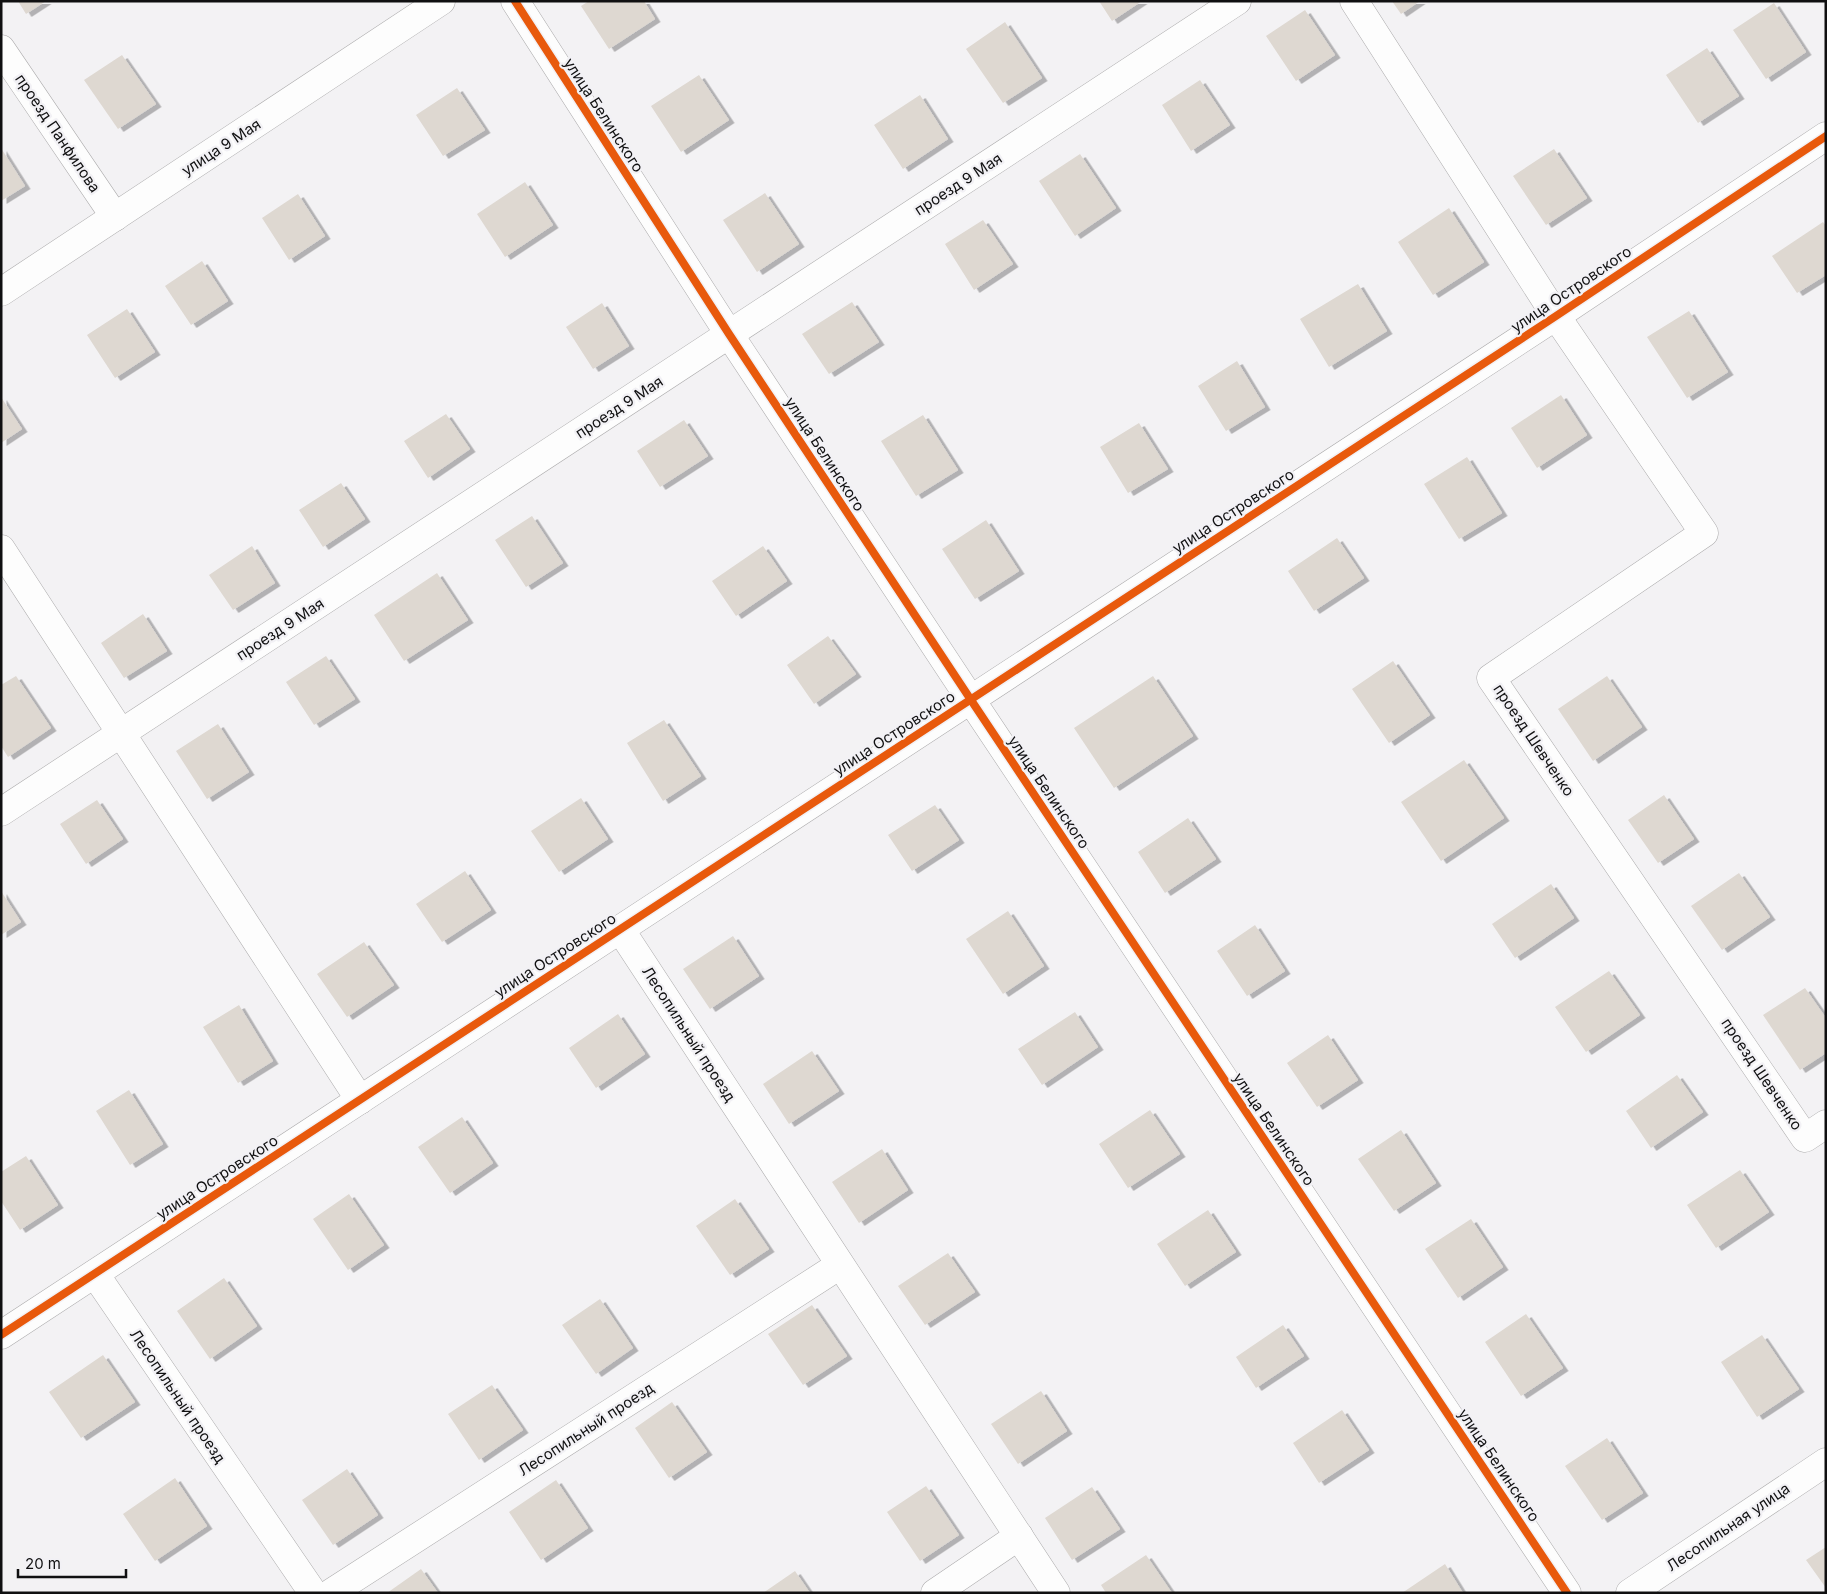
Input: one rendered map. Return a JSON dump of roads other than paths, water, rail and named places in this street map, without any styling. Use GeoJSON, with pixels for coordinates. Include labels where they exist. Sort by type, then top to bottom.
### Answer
{"type":"FeatureCollection","features":[{"type":"Feature","properties":{"kind":"street","name":"улица 9 Мая"},"geometry":{"type":"LineString","coordinates":[[1,292],[441,1]]}},
{"type":"Feature","properties":{"kind":"street","name":"улица Белинского"},"geometry":{"type":"LineString","coordinates":[[515,1],[729,334],[1567,1593]]}},
{"type":"Feature","properties":{"kind":"street","name":"проезд 9 Мая"},"geometry":{"type":"LineString","coordinates":[[1,812],[1237,1]]}},
{"type":"Feature","properties":{"kind":"street"},"geometry":{"type":"LineString","coordinates":[[1354,1],[1556,316]]}},
{"type":"Feature","properties":{"kind":"street","name":"проезд Панфилова"},"geometry":{"type":"LineString","coordinates":[[1,49],[114,217]]}},
{"type":"Feature","properties":{"kind":"street","name":"улица Островского"},"geometry":{"type":"LineString","coordinates":[[1,1335],[1556,316],[1826,136]]}},
{"type":"Feature","properties":{"kind":"street","name":"проезд Шевченко"},"geometry":{"type":"LineString","coordinates":[[1556,316],[1704,533],[1491,678],[1806,1138],[1826,1124]]}},
{"type":"Feature","properties":{"kind":"street"},"geometry":{"type":"LineString","coordinates":[[1,549],[360,1100]]}},
{"type":"Feature","properties":{"kind":"street","name":"Лесопильный проезд"},"geometry":{"type":"LineString","coordinates":[[620,929],[1056,1593]]}},
{"type":"Feature","properties":{"kind":"street","name":"Лесопильный проезд"},"geometry":{"type":"LineString","coordinates":[[331,1593],[840,1265]]}},
{"type":"Feature","properties":{"kind":"street","name":"Лесопильный проезд"},"geometry":{"type":"LineString","coordinates":[[95,1274],[313,1593]]}},
{"type":"Feature","properties":{"kind":"street","name":"Лесопильная улица"},"geometry":{"type":"LineString","coordinates":[[1630,1593],[1826,1462]]}},
{"type":"Feature","properties":{"kind":"street"},"geometry":{"type":"LineString","coordinates":[[935,1593],[1019,1536]]}}]}
